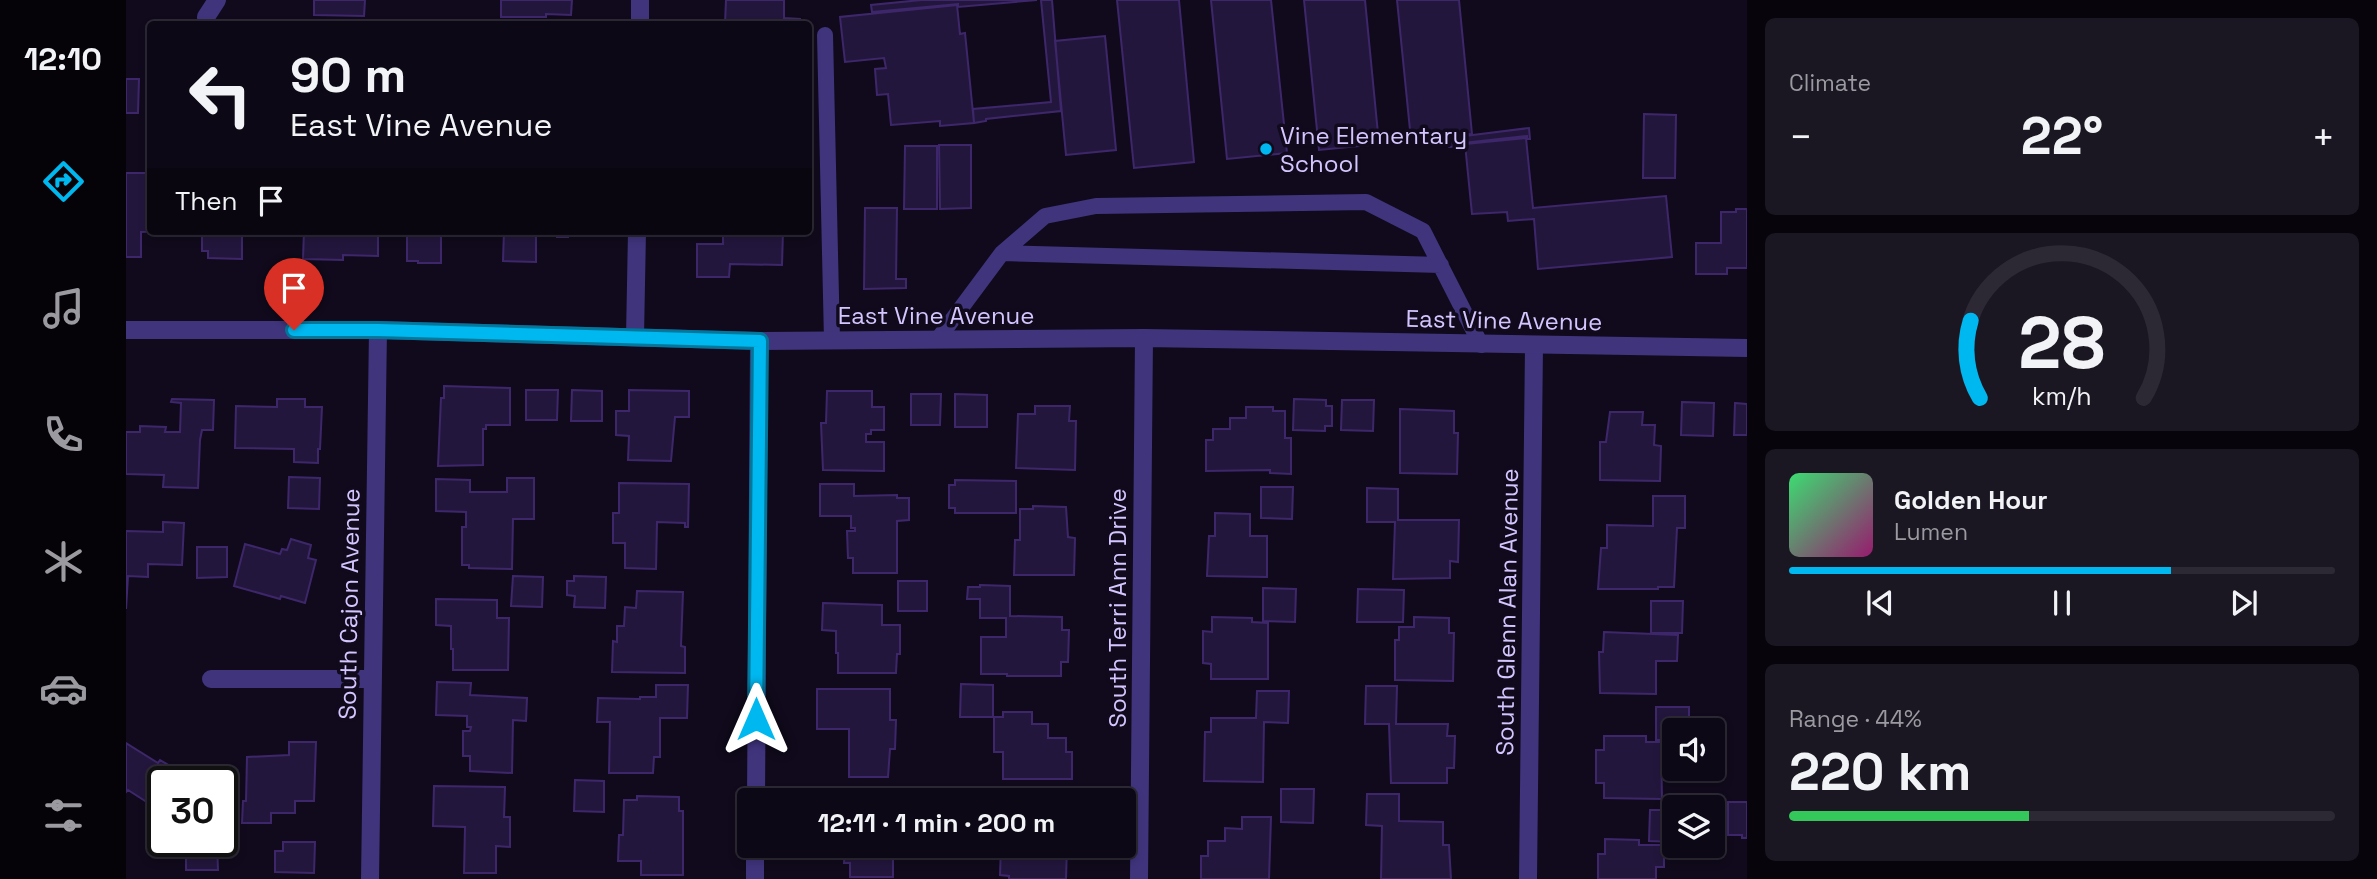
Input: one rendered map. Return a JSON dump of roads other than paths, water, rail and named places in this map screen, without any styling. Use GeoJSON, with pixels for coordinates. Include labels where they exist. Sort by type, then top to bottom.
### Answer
{"type":"FeatureCollection","features":[{"type":"Feature","properties":{"kind":"street"},"geometry":{"type":"LineString","coordinates":[[206,17],[217,0]]}},
{"type":"Feature","properties":{"kind":"street"},"geometry":{"type":"LineString","coordinates":[[640,0],[640,21]]}},
{"type":"Feature","properties":{"kind":"street"},"geometry":{"type":"LineString","coordinates":[[635,337],[637,235]]}},
{"type":"Feature","properties":{"kind":"street","name":"East Vine Avenue"},"geometry":{"type":"LineString","coordinates":[[126,330],[378,330],[760,341],[1144,338],[1747,348]]}},
{"type":"Feature","properties":{"kind":"street","name":"South Cajon Avenue"},"geometry":{"type":"LineString","coordinates":[[370,879],[378,330]]}},
{"type":"Feature","properties":{"kind":"street","name":"South Terri Ann Drive"},"geometry":{"type":"LineString","coordinates":[[1139,879],[1144,338]]}},
{"type":"Feature","properties":{"kind":"street"},"geometry":{"type":"LineString","coordinates":[[756,788],[760,341]]}},
{"type":"Feature","properties":{"kind":"street","name":"South Glenn Alan Avenue"},"geometry":{"type":"LineString","coordinates":[[1528,879],[1534,346]]}},
{"type":"Feature","properties":{"kind":"street"},"geometry":{"type":"LineString","coordinates":[[211,678],[372,678]]}},
{"type":"Feature","properties":{"kind":"street"},"geometry":{"type":"LineString","coordinates":[[755,858],[755,879]]}},
{"type":"Feature","properties":{"kind":"lane"},"geometry":{"type":"LineString","coordinates":[[825,35],[832,340]]}},
{"type":"Feature","properties":{"kind":"lane"},"geometry":{"type":"LineString","coordinates":[[938,339],[1002,253],[1045,216],[1096,206],[1366,202],[1423,231],[1481,345]]}},
{"type":"Feature","properties":{"kind":"lane"},"geometry":{"type":"LineString","coordinates":[[1002,253],[1441,265]]}},
{"type":"Feature","properties":{"kind":"place","name":"Vine Elementary School"},"geometry":{"type":"Point","coordinates":[1266,149]}}]}
